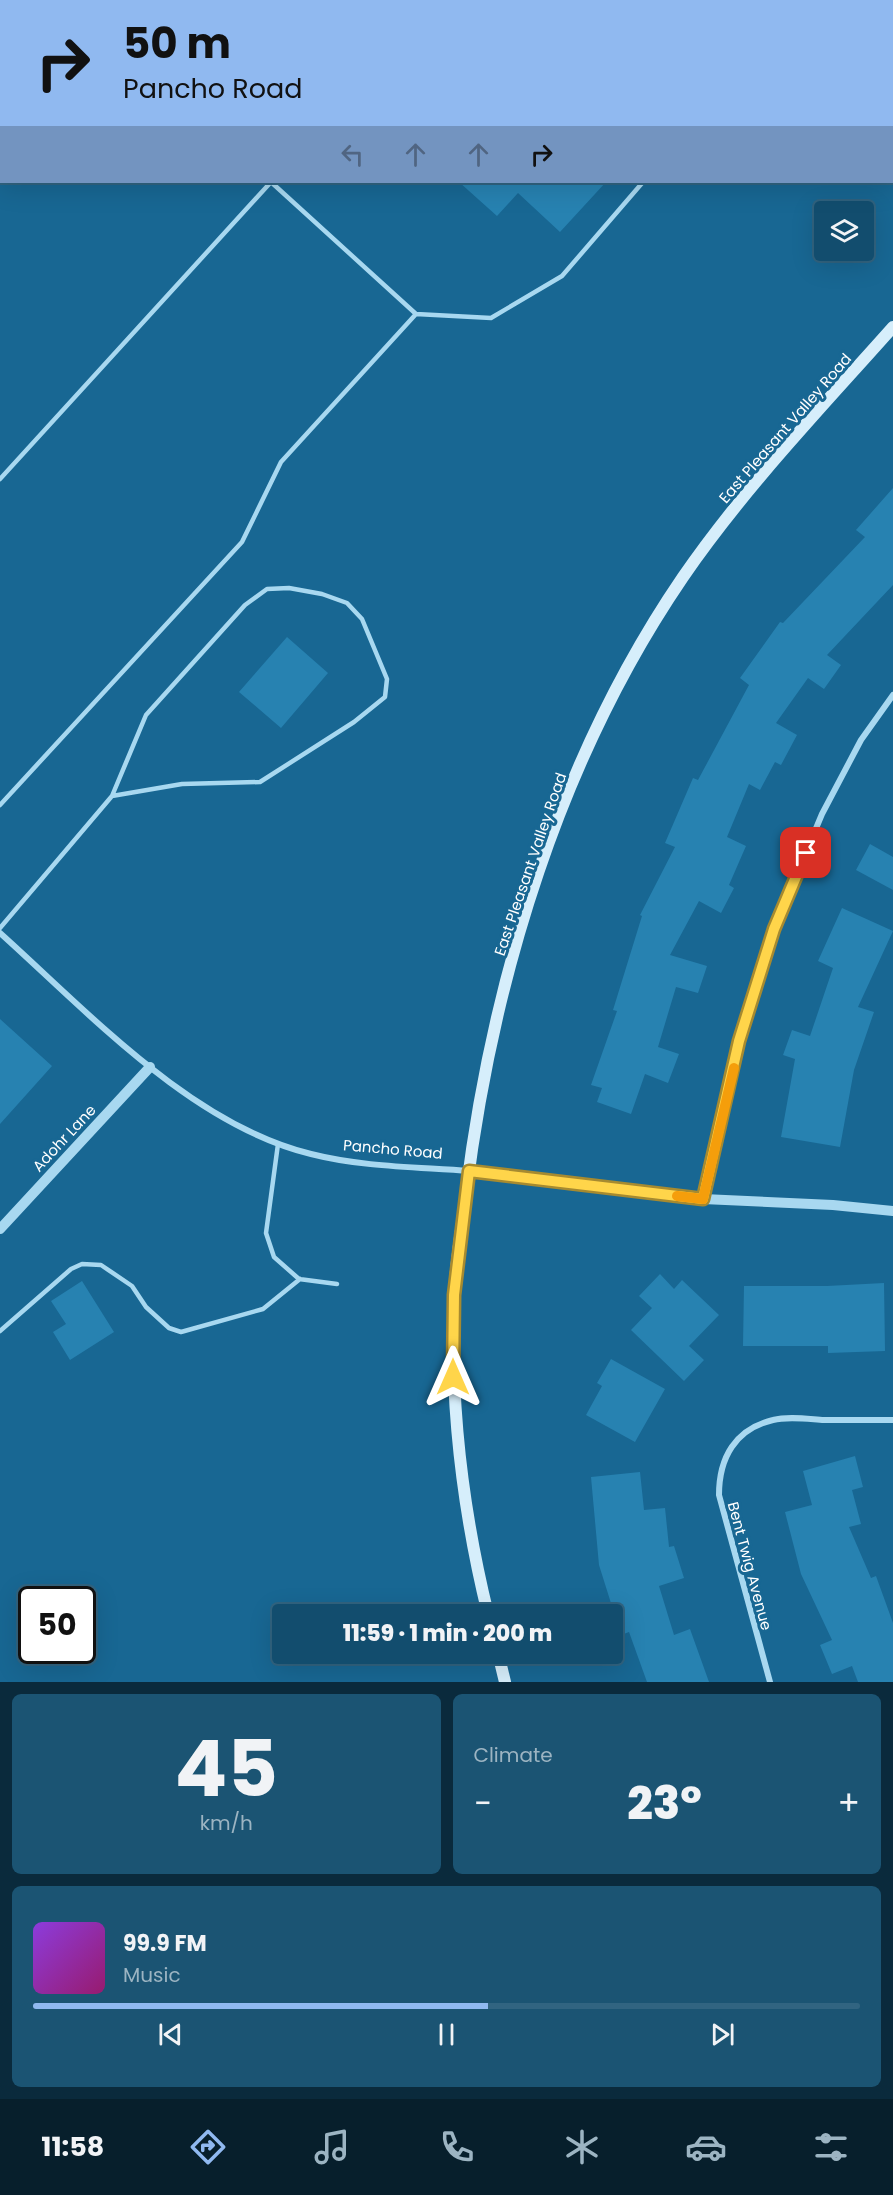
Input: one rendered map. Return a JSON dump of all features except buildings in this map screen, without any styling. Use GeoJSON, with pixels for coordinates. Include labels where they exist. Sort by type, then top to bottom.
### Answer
{"type":"FeatureCollection","features":[{"type":"Feature","properties":{"kind":"main road","name":"East Pleasant Valley Road"},"geometry":{"type":"LineString","coordinates":[[486,1604],[465,1490],[453,1377],[454,1295],[469,1171],[486,1072],[516,943],[572,785],[606,709],[650,629],[684,575],[758,478],[893,327]]}},
{"type":"Feature","properties":{"kind":"main road"},"geometry":{"type":"LineString","coordinates":[[501,1664],[505,1682]]}},
{"type":"Feature","properties":{"kind":"street"},"geometry":{"type":"LineString","coordinates":[[703,1199],[739,1041],[774,929],[822,814],[861,740],[893,694]]}},
{"type":"Feature","properties":{"kind":"street","name":"Pancho Road"},"geometry":{"type":"LineString","coordinates":[[0,933],[150,1067],[190,1097],[242,1129],[278,1144],[311,1154],[349,1161],[469,1171],[703,1199],[833,1205],[893,1211]]}},
{"type":"Feature","properties":{"kind":"street","name":"Adohr Lane"},"geometry":{"type":"LineString","coordinates":[[0,1229],[150,1067]]}},
{"type":"Feature","properties":{"kind":"street","name":"Bent Twig Avenue"},"geometry":{"type":"LineString","coordinates":[[770,1682],[719,1495],[719,1473],[727,1454],[747,1432],[775,1419],[893,1420]]}},
{"type":"Feature","properties":{"kind":"lane"},"geometry":{"type":"LineString","coordinates":[[0,479],[270,183]]}},
{"type":"Feature","properties":{"kind":"lane"},"geometry":{"type":"LineString","coordinates":[[272,183],[416,314],[491,318],[562,276],[642,183]]}},
{"type":"Feature","properties":{"kind":"lane"},"geometry":{"type":"LineString","coordinates":[[0,805],[242,542],[281,462],[416,314]]}},
{"type":"Feature","properties":{"kind":"lane"},"geometry":{"type":"LineString","coordinates":[[0,928],[112,796],[146,715],[245,605],[267,589],[289,588],[322,594],[347,603],[362,619],[387,679],[385,697],[354,722],[260,782],[182,784],[112,796]]}},
{"type":"Feature","properties":{"kind":"lane"},"geometry":{"type":"LineString","coordinates":[[278,1144],[266,1233],[274,1257],[300,1279],[337,1284]]}},
{"type":"Feature","properties":{"kind":"lane"},"geometry":{"type":"LineString","coordinates":[[0,1331],[71,1269],[82,1264],[101,1265],[132,1286],[146,1308],[168,1328],[181,1332],[263,1309],[300,1279]]}},
{"type":"Feature","properties":{"kind":"slow traffic"},"geometry":{"type":"LineString","coordinates":[[677,1196],[703,1199],[734,1068]]}},
{"type":"Feature","properties":{"kind":"route"},"geometry":{"type":"LineString","coordinates":[[453,1377],[454,1295],[469,1171],[703,1199],[739,1041],[774,929],[806,853]]}}]}
